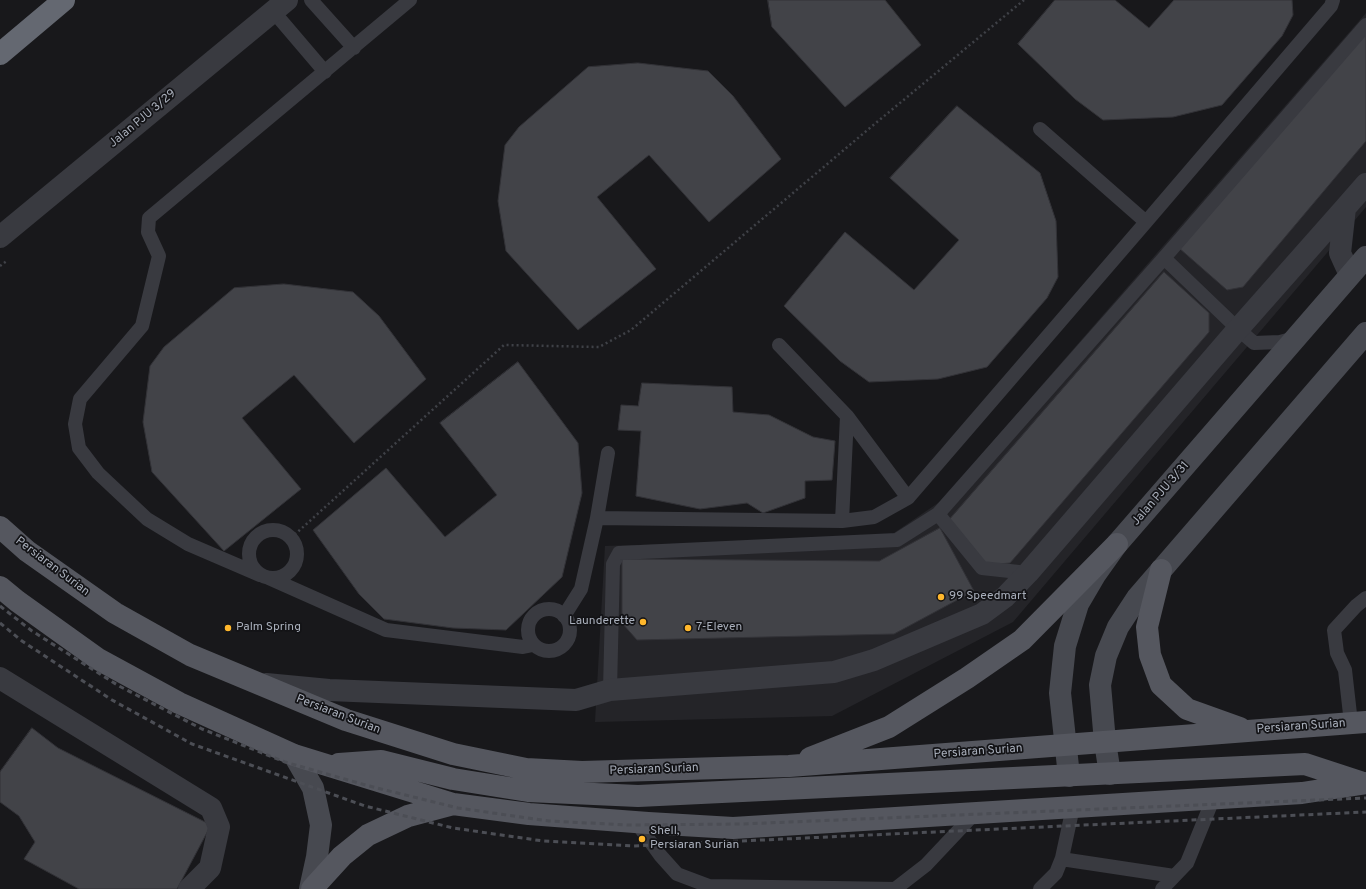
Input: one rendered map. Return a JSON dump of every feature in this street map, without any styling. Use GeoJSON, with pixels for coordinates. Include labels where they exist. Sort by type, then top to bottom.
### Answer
{"type":"FeatureCollection","features":[{"type":"Feature","properties":{"kind":"highway"},"geometry":{"type":"LineString","coordinates":[[0,54],[64,0]]}},
{"type":"Feature","properties":{"kind":"main road","name":"Persiaran Surian"},"geometry":{"type":"LineString","coordinates":[[0,527],[27,550],[115,613],[190,655],[346,720],[445,752],[526,769],[582,772],[789,766],[1359,722]]}},
{"type":"Feature","properties":{"kind":"main road"},"geometry":{"type":"LineString","coordinates":[[789,766],[889,727],[967,678],[1022,640],[1117,544]]}},
{"type":"Feature","properties":{"kind":"main road"},"geometry":{"type":"LineString","coordinates":[[1162,570],[1147,627],[1150,655],[1161,685],[1187,709],[1247,731]]}},
{"type":"Feature","properties":{"kind":"main road"},"geometry":{"type":"LineString","coordinates":[[0,587],[17,601],[98,659],[179,703],[294,755],[453,804],[529,814],[733,828],[1302,793],[1364,783]]}},
{"type":"Feature","properties":{"kind":"main road"},"geometry":{"type":"LineString","coordinates":[[326,765],[381,761],[453,779],[528,791],[638,796],[1305,764],[1364,783]]}},
{"type":"Feature","properties":{"kind":"main road"},"geometry":{"type":"LineString","coordinates":[[311,889],[342,856],[368,835],[408,816],[453,804]]}},
{"type":"Feature","properties":{"kind":"street","name":"Jalan PJU 3/29"},"geometry":{"type":"LineString","coordinates":[[0,238],[280,6]]}},
{"type":"Feature","properties":{"kind":"street"},"geometry":{"type":"LineString","coordinates":[[258,684],[329,690],[576,700],[610,690],[834,672],[874,660],[982,614],[1005,597],[1028,573],[1238,329],[1366,184]]}},
{"type":"Feature","properties":{"kind":"street"},"geometry":{"type":"LineString","coordinates":[[1345,208],[1340,253],[1350,275]]}},
{"type":"Feature","properties":{"kind":"street","name":"Jalan PJU 3/31"},"geometry":{"type":"LineString","coordinates":[[1069,776],[1064,745],[1060,693],[1065,646],[1078,604],[1095,575],[1117,544],[1366,257]]}},
{"type":"Feature","properties":{"kind":"street"},"geometry":{"type":"LineString","coordinates":[[1110,774],[1105,742],[1100,685],[1106,656],[1122,621],[1136,598],[1162,570],[1366,333]]}},
{"type":"Feature","properties":{"kind":"street"},"geometry":{"type":"LineString","coordinates":[[0,678],[211,808],[219,827],[210,868],[189,889]]}},
{"type":"Feature","properties":{"kind":"street"},"geometry":{"type":"LineString","coordinates":[[294,755],[313,788],[321,825],[311,889]]}},
{"type":"Feature","properties":{"kind":"lane"},"geometry":{"type":"LineString","coordinates":[[311,0],[354,48]]}},
{"type":"Feature","properties":{"kind":"lane"},"geometry":{"type":"LineString","coordinates":[[410,0],[149,218],[148,232],[159,256],[142,326],[80,399],[75,424],[79,448],[98,474],[146,519],[188,544],[386,630],[523,647],[533,645]]}},
{"type":"Feature","properties":{"kind":"lane"},"geometry":{"type":"LineString","coordinates":[[597,518],[842,521],[874,517],[908,498],[1331,6],[1333,0]]}},
{"type":"Feature","properties":{"kind":"lane"},"geometry":{"type":"LineString","coordinates":[[280,6],[324,72]]}},
{"type":"Feature","properties":{"kind":"lane"},"geometry":{"type":"LineString","coordinates":[[610,690],[613,564],[619,553],[897,540],[938,514],[1164,258],[1366,25]]}},
{"type":"Feature","properties":{"kind":"lane"},"geometry":{"type":"LineString","coordinates":[[1040,129],[1146,222]]}},
{"type":"Feature","properties":{"kind":"lane"},"geometry":{"type":"LineString","coordinates":[[1164,258],[1254,343],[1280,342],[1296,337]]}},
{"type":"Feature","properties":{"kind":"lane"},"geometry":{"type":"LineString","coordinates":[[779,344],[847,416],[908,498]]}},
{"type":"Feature","properties":{"kind":"lane"},"geometry":{"type":"LineString","coordinates":[[842,521],[847,416]]}},
{"type":"Feature","properties":{"kind":"lane"},"geometry":{"type":"LineString","coordinates":[[564,616],[581,589],[597,518],[608,454]]}},
{"type":"Feature","properties":{"kind":"lane"},"geometry":{"type":"LineString","coordinates":[[938,514],[982,568],[1028,573]]}},
{"type":"Feature","properties":{"kind":"lane"},"geometry":{"type":"LineString","coordinates":[[268,530],[276,530],[291,538],[296,546],[296,562],[286,575],[278,578],[265,577],[254,570],[250,563],[248,554],[254,538],[260,533],[268,530]]}},
{"type":"Feature","properties":{"kind":"lane"},"geometry":{"type":"LineString","coordinates":[[1359,722],[1345,670],[1337,653],[1334,630],[1356,606],[1366,598]]}},
{"type":"Feature","properties":{"kind":"lane"},"geometry":{"type":"LineString","coordinates":[[546,609],[559,612],[564,616],[568,622],[570,630],[566,643],[554,651],[539,649],[533,645],[529,639],[528,633],[530,620],[534,615],[546,609]]}},
{"type":"Feature","properties":{"kind":"lane"},"geometry":{"type":"LineString","coordinates":[[1162,889],[1169,875],[1187,863],[1213,799]]}},
{"type":"Feature","properties":{"kind":"lane"},"geometry":{"type":"LineString","coordinates":[[1040,889],[1056,873],[1065,859],[1073,807]]}},
{"type":"Feature","properties":{"kind":"lane"},"geometry":{"type":"LineString","coordinates":[[636,822],[660,856],[676,874],[709,886],[895,889],[926,865],[975,813]]}},
{"type":"Feature","properties":{"kind":"lane"},"geometry":{"type":"LineString","coordinates":[[1065,859],[1169,875]]}},
{"type":"Feature","properties":{"kind":"path"},"geometry":{"type":"LineString","coordinates":[[291,538],[504,345],[599,347],[631,330],[1024,0]]}},
{"type":"Feature","properties":{"kind":"shaded area"},"geometry":{"type":"Polygon","coordinates":[[[1366,13],[1366,207],[1013,622],[832,716],[595,722],[605,546],[888,537],[941,501],[1366,13]]]}},
{"type":"Feature","properties":{"kind":"building"},"geometry":{"type":"Polygon","coordinates":[[[768,0],[885,0],[921,45],[845,107],[772,27],[768,0]]]}},
{"type":"Feature","properties":{"kind":"building"},"geometry":{"type":"Polygon","coordinates":[[[1055,0],[1115,0],[1149,28],[1174,0],[1292,0],[1293,15],[1282,36],[1222,105],[1173,117],[1103,120],[1075,99],[1018,44],[1055,0]]]}},
{"type":"Feature","properties":{"kind":"building"},"geometry":{"type":"Polygon","coordinates":[[[1366,33],[1366,141],[1243,287],[1227,290],[1179,248],[1366,33]]]}},
{"type":"Feature","properties":{"kind":"building"},"geometry":{"type":"Polygon","coordinates":[[[638,63],[708,71],[733,96],[781,159],[709,222],[649,155],[597,197],[656,269],[578,330],[506,251],[498,201],[505,145],[519,127],[588,67],[638,63]]]}},
{"type":"Feature","properties":{"kind":"building"},"geometry":{"type":"Polygon","coordinates":[[[957,106],[1040,173],[1056,221],[1058,277],[1047,298],[987,367],[938,379],[869,382],[840,361],[784,306],[845,232],[914,290],[959,240],[890,178],[957,106]]]}},
{"type":"Feature","properties":{"kind":"building"},"geometry":{"type":"Polygon","coordinates":[[[1164,272],[1209,313],[1209,332],[1010,563],[987,565],[950,519],[1164,272]]]}},
{"type":"Feature","properties":{"kind":"building"},"geometry":{"type":"Polygon","coordinates":[[[284,284],[353,292],[379,316],[426,379],[354,443],[294,375],[242,418],[301,489],[224,551],[152,472],[143,422],[150,366],[164,347],[234,288],[284,284]]]}},
{"type":"Feature","properties":{"kind":"building"},"geometry":{"type":"Polygon","coordinates":[[[518,362],[578,443],[582,493],[562,577],[506,630],[453,628],[384,619],[359,594],[313,530],[386,468],[445,537],[497,495],[440,423],[518,362]]]}},
{"type":"Feature","properties":{"kind":"building"},"geometry":{"type":"Polygon","coordinates":[[[642,383],[732,387],[733,412],[769,415],[813,437],[835,441],[832,480],[805,481],[805,498],[763,513],[747,503],[700,509],[636,496],[641,431],[618,430],[621,405],[638,406],[642,383]]]}},
{"type":"Feature","properties":{"kind":"building"},"geometry":{"type":"Polygon","coordinates":[[[940,528],[974,591],[894,634],[637,640],[622,623],[622,559],[879,561],[940,528]]]}},
{"type":"Feature","properties":{"kind":"building"},"geometry":{"type":"Polygon","coordinates":[[[32,728],[58,748],[211,825],[177,889],[79,889],[24,859],[35,842],[19,816],[0,802],[0,772],[32,728]]]}},
{"type":"Feature","properties":{"kind":"railway"},"geometry":{"type":"LineString","coordinates":[[0,606],[32,631],[119,686],[202,729],[285,762],[369,786],[458,808],[549,821],[629,825],[741,824],[1366,798]]}},
{"type":"Feature","properties":{"kind":"railway"},"geometry":{"type":"LineString","coordinates":[[0,623],[22,641],[112,700],[192,744],[365,806],[453,828],[543,841],[633,846],[1366,812]]}},
{"type":"Feature","properties":{"kind":"place","name":"99 Speedmart"},"geometry":{"type":"Point","coordinates":[941,597]}},
{"type":"Feature","properties":{"kind":"place","name":"Launderette"},"geometry":{"type":"Point","coordinates":[643,622]}},
{"type":"Feature","properties":{"kind":"place","name":"Palm Spring"},"geometry":{"type":"Point","coordinates":[228,628]}},
{"type":"Feature","properties":{"kind":"place","name":"7-Eleven"},"geometry":{"type":"Point","coordinates":[688,628]}},
{"type":"Feature","properties":{"kind":"place","name":"Shell, Persiaran Surian"},"geometry":{"type":"Point","coordinates":[642,839]}}]}
